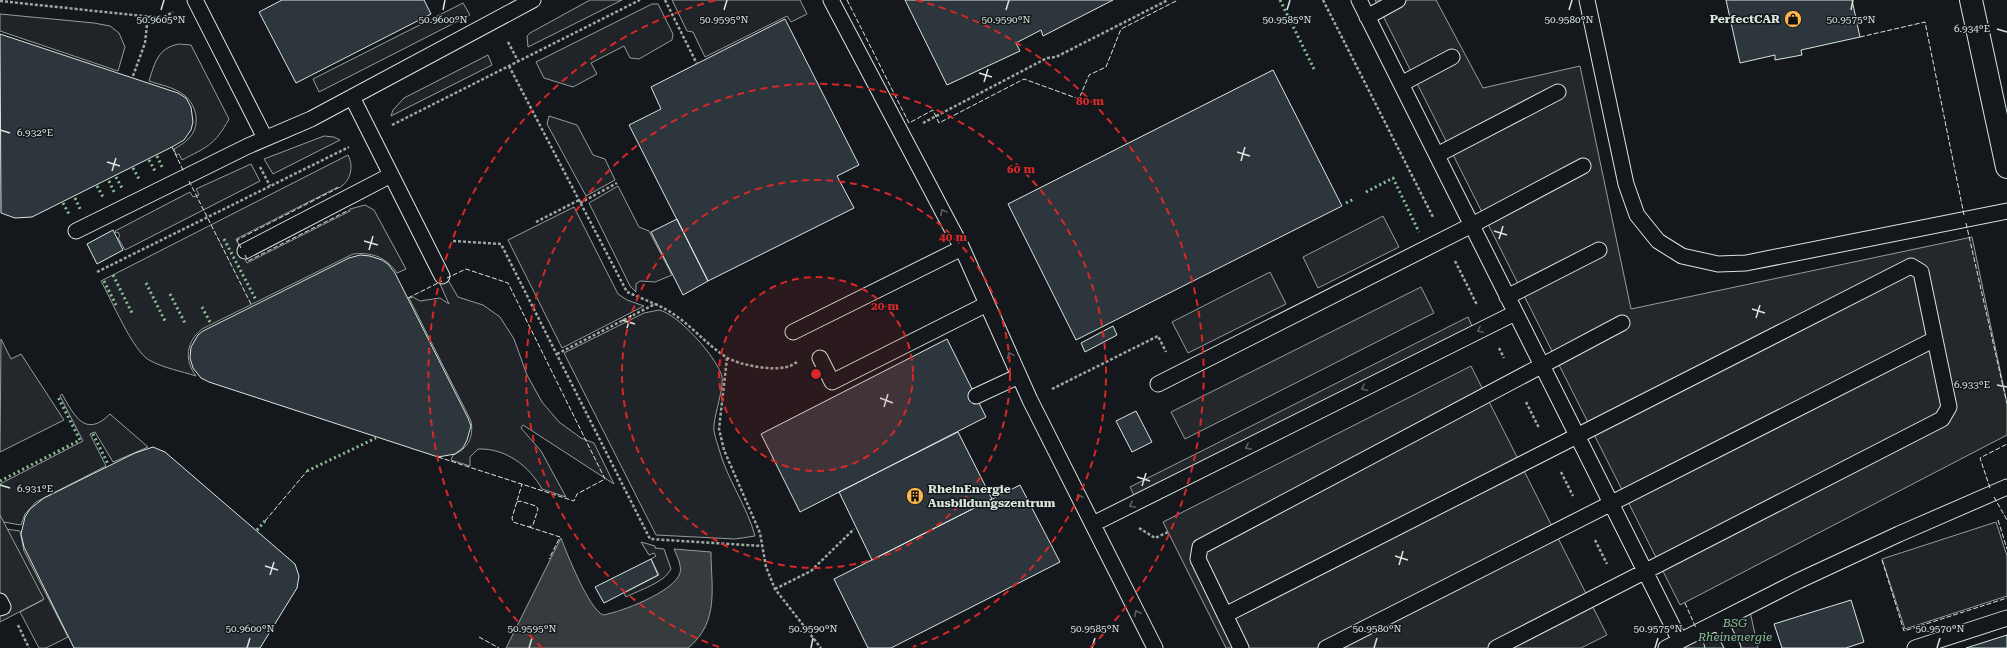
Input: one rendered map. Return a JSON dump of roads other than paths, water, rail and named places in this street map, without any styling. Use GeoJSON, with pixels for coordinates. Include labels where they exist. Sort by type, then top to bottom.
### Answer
{"type":"FeatureCollection","features":[{"type":"Feature","properties":{"kind":"street"},"geometry":{"type":"LineString","coordinates":[[1971,0],[2007,167]]}},
{"type":"Feature","properties":{"kind":"lane"},"geometry":{"type":"LineString","coordinates":[[195,0],[265,138]]}},
{"type":"Feature","properties":{"kind":"lane"},"geometry":{"type":"LineString","coordinates":[[76,231],[265,138],[311,118],[533,0]]}},
{"type":"Feature","properties":{"kind":"lane"},"geometry":{"type":"LineString","coordinates":[[831,0],[962,248],[1030,400],[1155,648]]}},
{"type":"Feature","properties":{"kind":"lane"},"geometry":{"type":"LineString","coordinates":[[1359,0],[1680,641]]}},
{"type":"Feature","properties":{"kind":"lane"},"geometry":{"type":"LineString","coordinates":[[1367,17],[1398,0]]}},
{"type":"Feature","properties":{"kind":"lane"},"geometry":{"type":"LineString","coordinates":[[1587,0],[1626,184],[1637,215],[1658,241],[1682,256],[1718,264],[1746,263],[2007,211]]}},
{"type":"Feature","properties":{"kind":"lane"},"geometry":{"type":"LineString","coordinates":[[1401,84],[1452,56]]}},
{"type":"Feature","properties":{"kind":"lane"},"geometry":{"type":"LineString","coordinates":[[1437,155],[1558,92]]}},
{"type":"Feature","properties":{"kind":"lane"},"geometry":{"type":"LineString","coordinates":[[352,97],[442,276]]}},
{"type":"Feature","properties":{"kind":"lane"},"geometry":{"type":"LineString","coordinates":[[1158,384],[1472,225],[1583,166]]}},
{"type":"Feature","properties":{"kind":"lane"},"geometry":{"type":"LineString","coordinates":[[245,251],[391,175]]}},
{"type":"Feature","properties":{"kind":"lane"},"geometry":{"type":"LineString","coordinates":[[793,332],[962,248]]}},
{"type":"Feature","properties":{"kind":"lane"},"geometry":{"type":"LineString","coordinates":[[1507,297],[1599,250]]}},
{"type":"Feature","properties":{"kind":"lane"},"geometry":{"type":"LineString","coordinates":[[1225,615],[1911,266],[1921,272],[1949,407],[1942,419],[1496,648]]}},
{"type":"Feature","properties":{"kind":"lane"},"geometry":{"type":"LineString","coordinates":[[820,358],[832,382],[987,304]]}},
{"type":"Feature","properties":{"kind":"lane"},"geometry":{"type":"LineString","coordinates":[[1093,524],[1515,312]]}},
{"type":"Feature","properties":{"kind":"lane"},"geometry":{"type":"LineString","coordinates":[[1241,648],[1198,559],[1200,547],[1622,323]]}},
{"type":"Feature","properties":{"kind":"lane"},"geometry":{"type":"LineString","coordinates":[[1326,648],[1935,339]]}},
{"type":"Feature","properties":{"kind":"lane"},"geometry":{"type":"LineString","coordinates":[[976,396],[1019,376]]}},
{"type":"Feature","properties":{"kind":"lane"},"geometry":{"type":"LineString","coordinates":[[1666,648],[1798,581],[2007,487]]}},
{"type":"Feature","properties":{"kind":"lane"},"geometry":{"type":"LineString","coordinates":[[0,601],[3,607],[0,608]]}},
{"type":"Feature","properties":{"kind":"lane"},"geometry":{"type":"LineString","coordinates":[[1915,648],[2007,618]]}},
{"type":"Feature","properties":{"kind":"lane"},"geometry":{"type":"LineString","coordinates":[[1719,621],[1732,648]]}},
{"type":"Feature","properties":{"kind":"place","name":"PerfectCAR"},"geometry":{"type":"Point","coordinates":[1793,19]}},
{"type":"Feature","properties":{"kind":"place","name":"RheinEnergie Ausbildungszentrum"},"geometry":{"type":"Point","coordinates":[915,496]}},
{"type":"Feature","properties":{"kind":"park label","name":"BSG Rheinenergie"},"geometry":{"type":"Point","coordinates":[1735,630]}}]}
